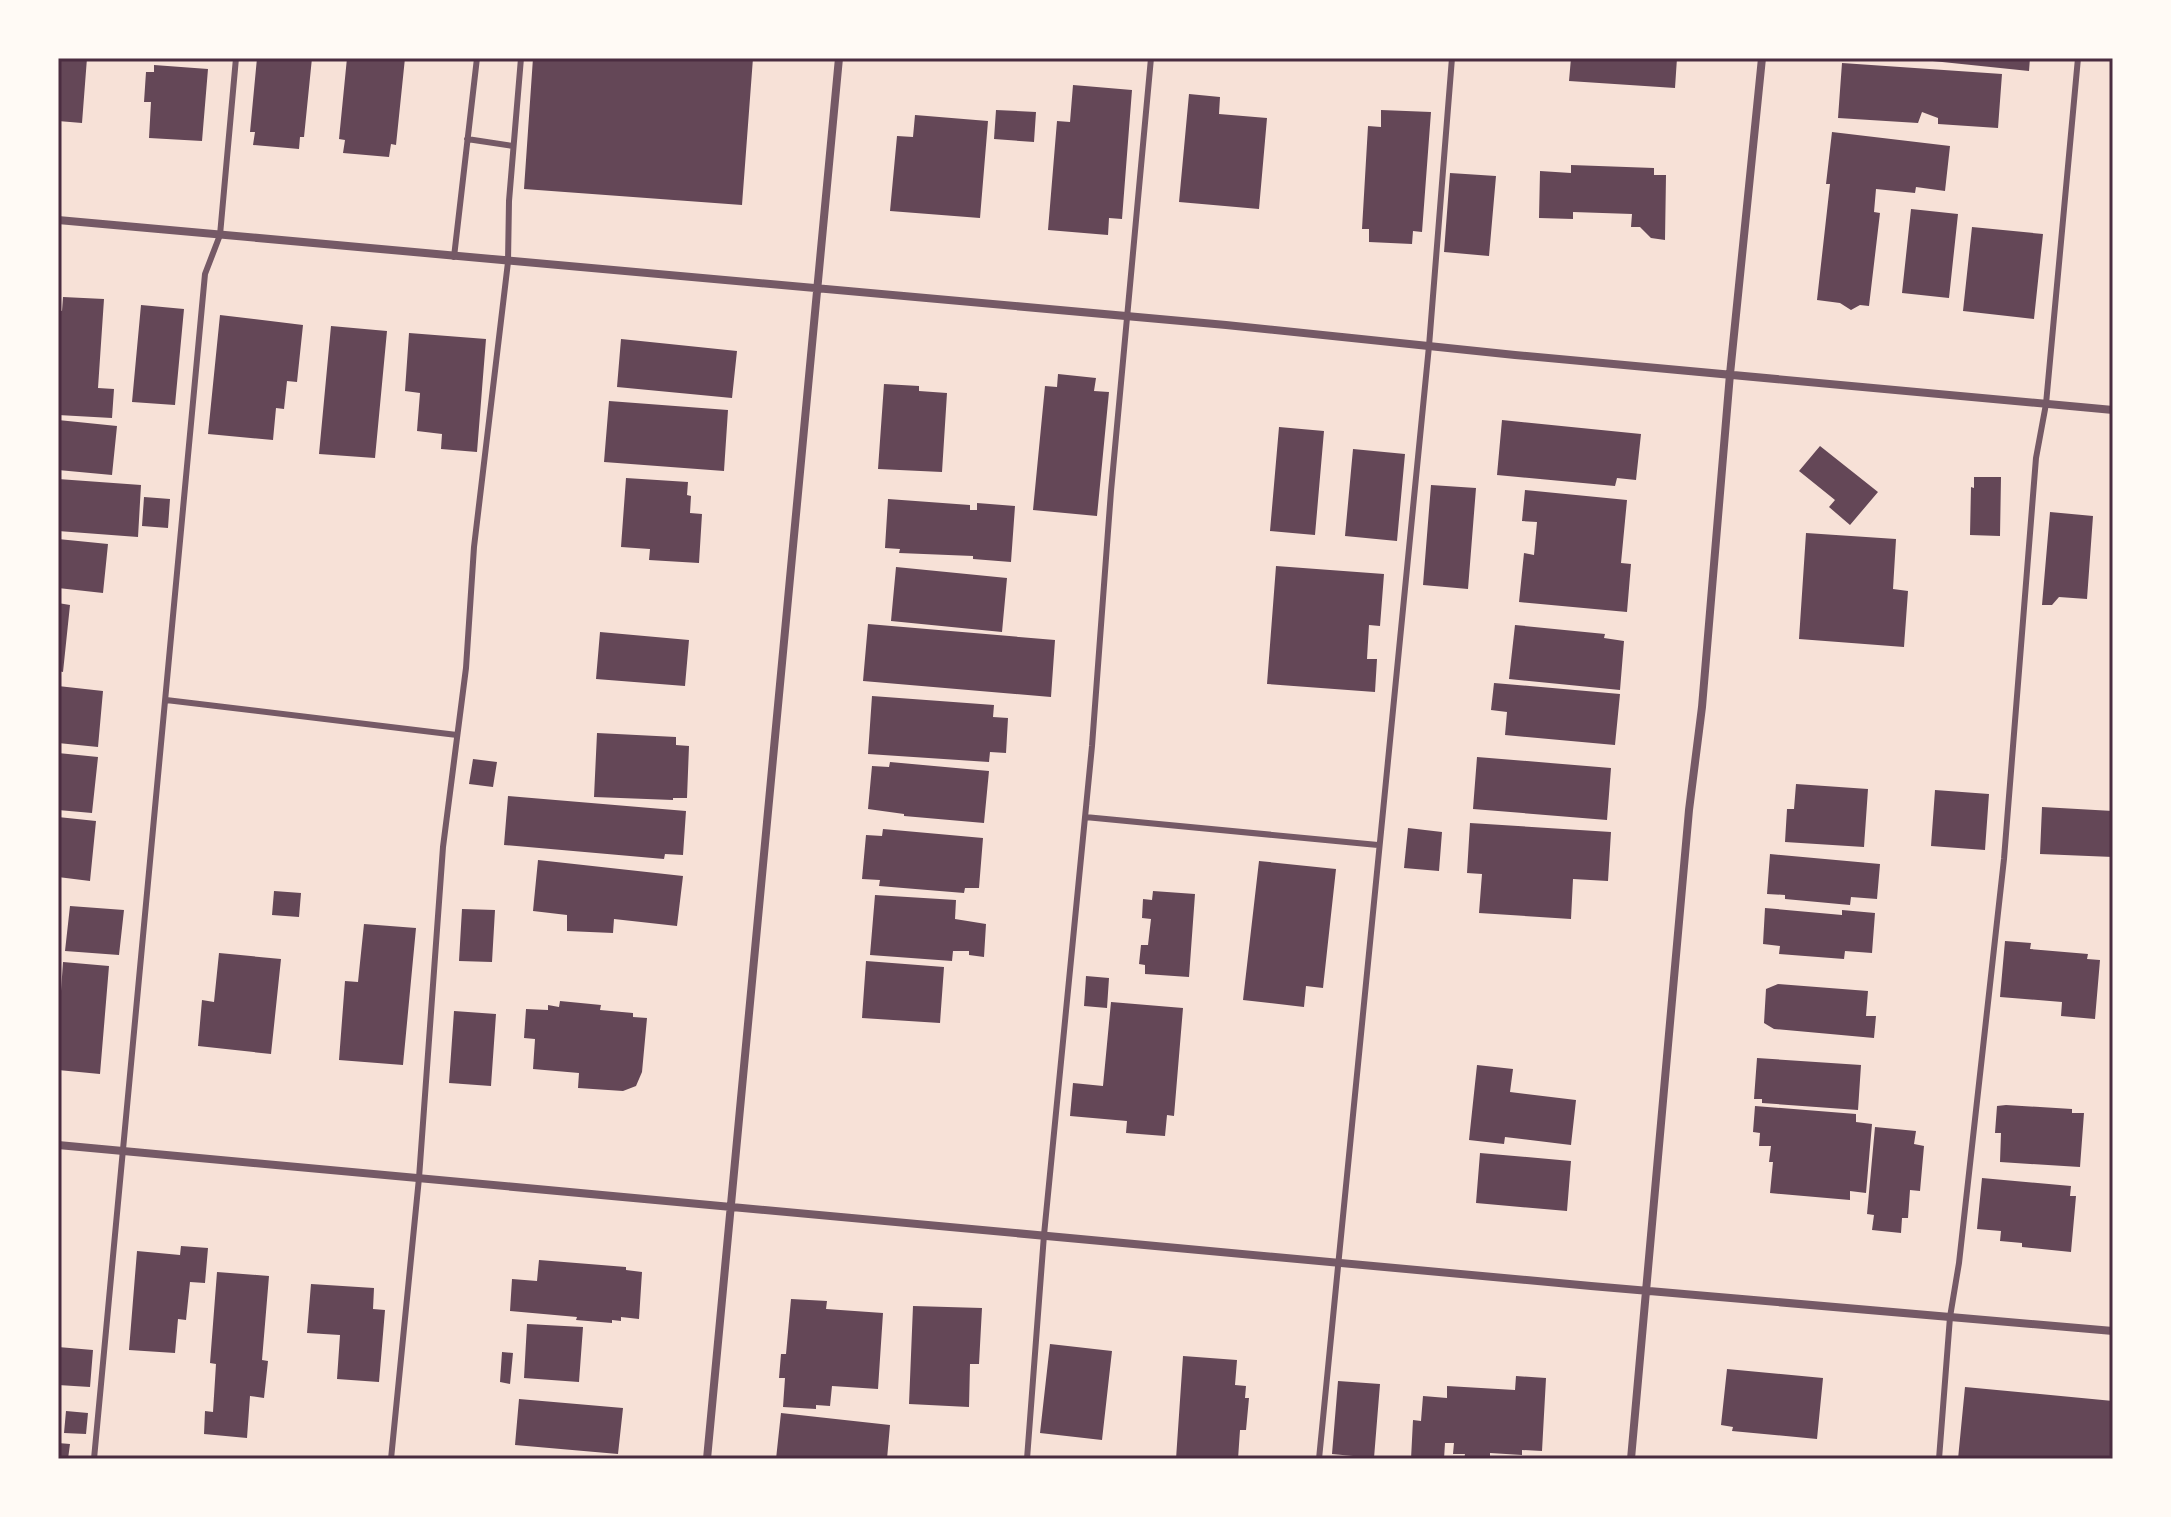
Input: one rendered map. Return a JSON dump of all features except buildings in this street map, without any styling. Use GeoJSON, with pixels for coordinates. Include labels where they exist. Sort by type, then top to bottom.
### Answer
{"type":"FeatureCollection","features":[{"type":"Feature","properties":{"kind":"street"},"geometry":{"type":"LineString","coordinates":[[707,1459],[839,58]]}},
{"type":"Feature","properties":{"kind":"street"},"geometry":{"type":"LineString","coordinates":[[1631,1459],[1689,810],[1702,707],[1730,374],[1762,58]]}},
{"type":"Feature","properties":{"kind":"street"},"geometry":{"type":"LineString","coordinates":[[58,220],[2113,410]]}},
{"type":"Feature","properties":{"kind":"street"},"geometry":{"type":"LineString","coordinates":[[58,1145],[2113,1331]]}},
{"type":"Feature","properties":{"kind":"lane"},"geometry":{"type":"LineString","coordinates":[[94,1459],[205,274],[220,235],[236,58]]}},
{"type":"Feature","properties":{"kind":"lane"},"geometry":{"type":"LineString","coordinates":[[454,257],[477,58]]}},
{"type":"Feature","properties":{"kind":"lane"},"geometry":{"type":"LineString","coordinates":[[391,1459],[419,1178],[443,847],[466,668],[474,547],[508,262],[521,58]]}},
{"type":"Feature","properties":{"kind":"lane"},"geometry":{"type":"LineString","coordinates":[[1027,1459],[1044,1235],[1085,817],[1151,58]]}},
{"type":"Feature","properties":{"kind":"lane"},"geometry":{"type":"LineString","coordinates":[[1319,1459],[1429,346],[1452,58]]}},
{"type":"Feature","properties":{"kind":"lane"},"geometry":{"type":"LineString","coordinates":[[1939,1459],[1950,1317],[1959,1263],[2004,859],[2036,458],[2046,404],[2078,58]]}},
{"type":"Feature","properties":{"kind":"lane"},"geometry":{"type":"LineString","coordinates":[[467,139],[513,146]]}},
{"type":"Feature","properties":{"kind":"lane"},"geometry":{"type":"LineString","coordinates":[[166,700],[457,735]]}},
{"type":"Feature","properties":{"kind":"lane"},"geometry":{"type":"LineString","coordinates":[[1085,817],[1378,845]]}}]}
